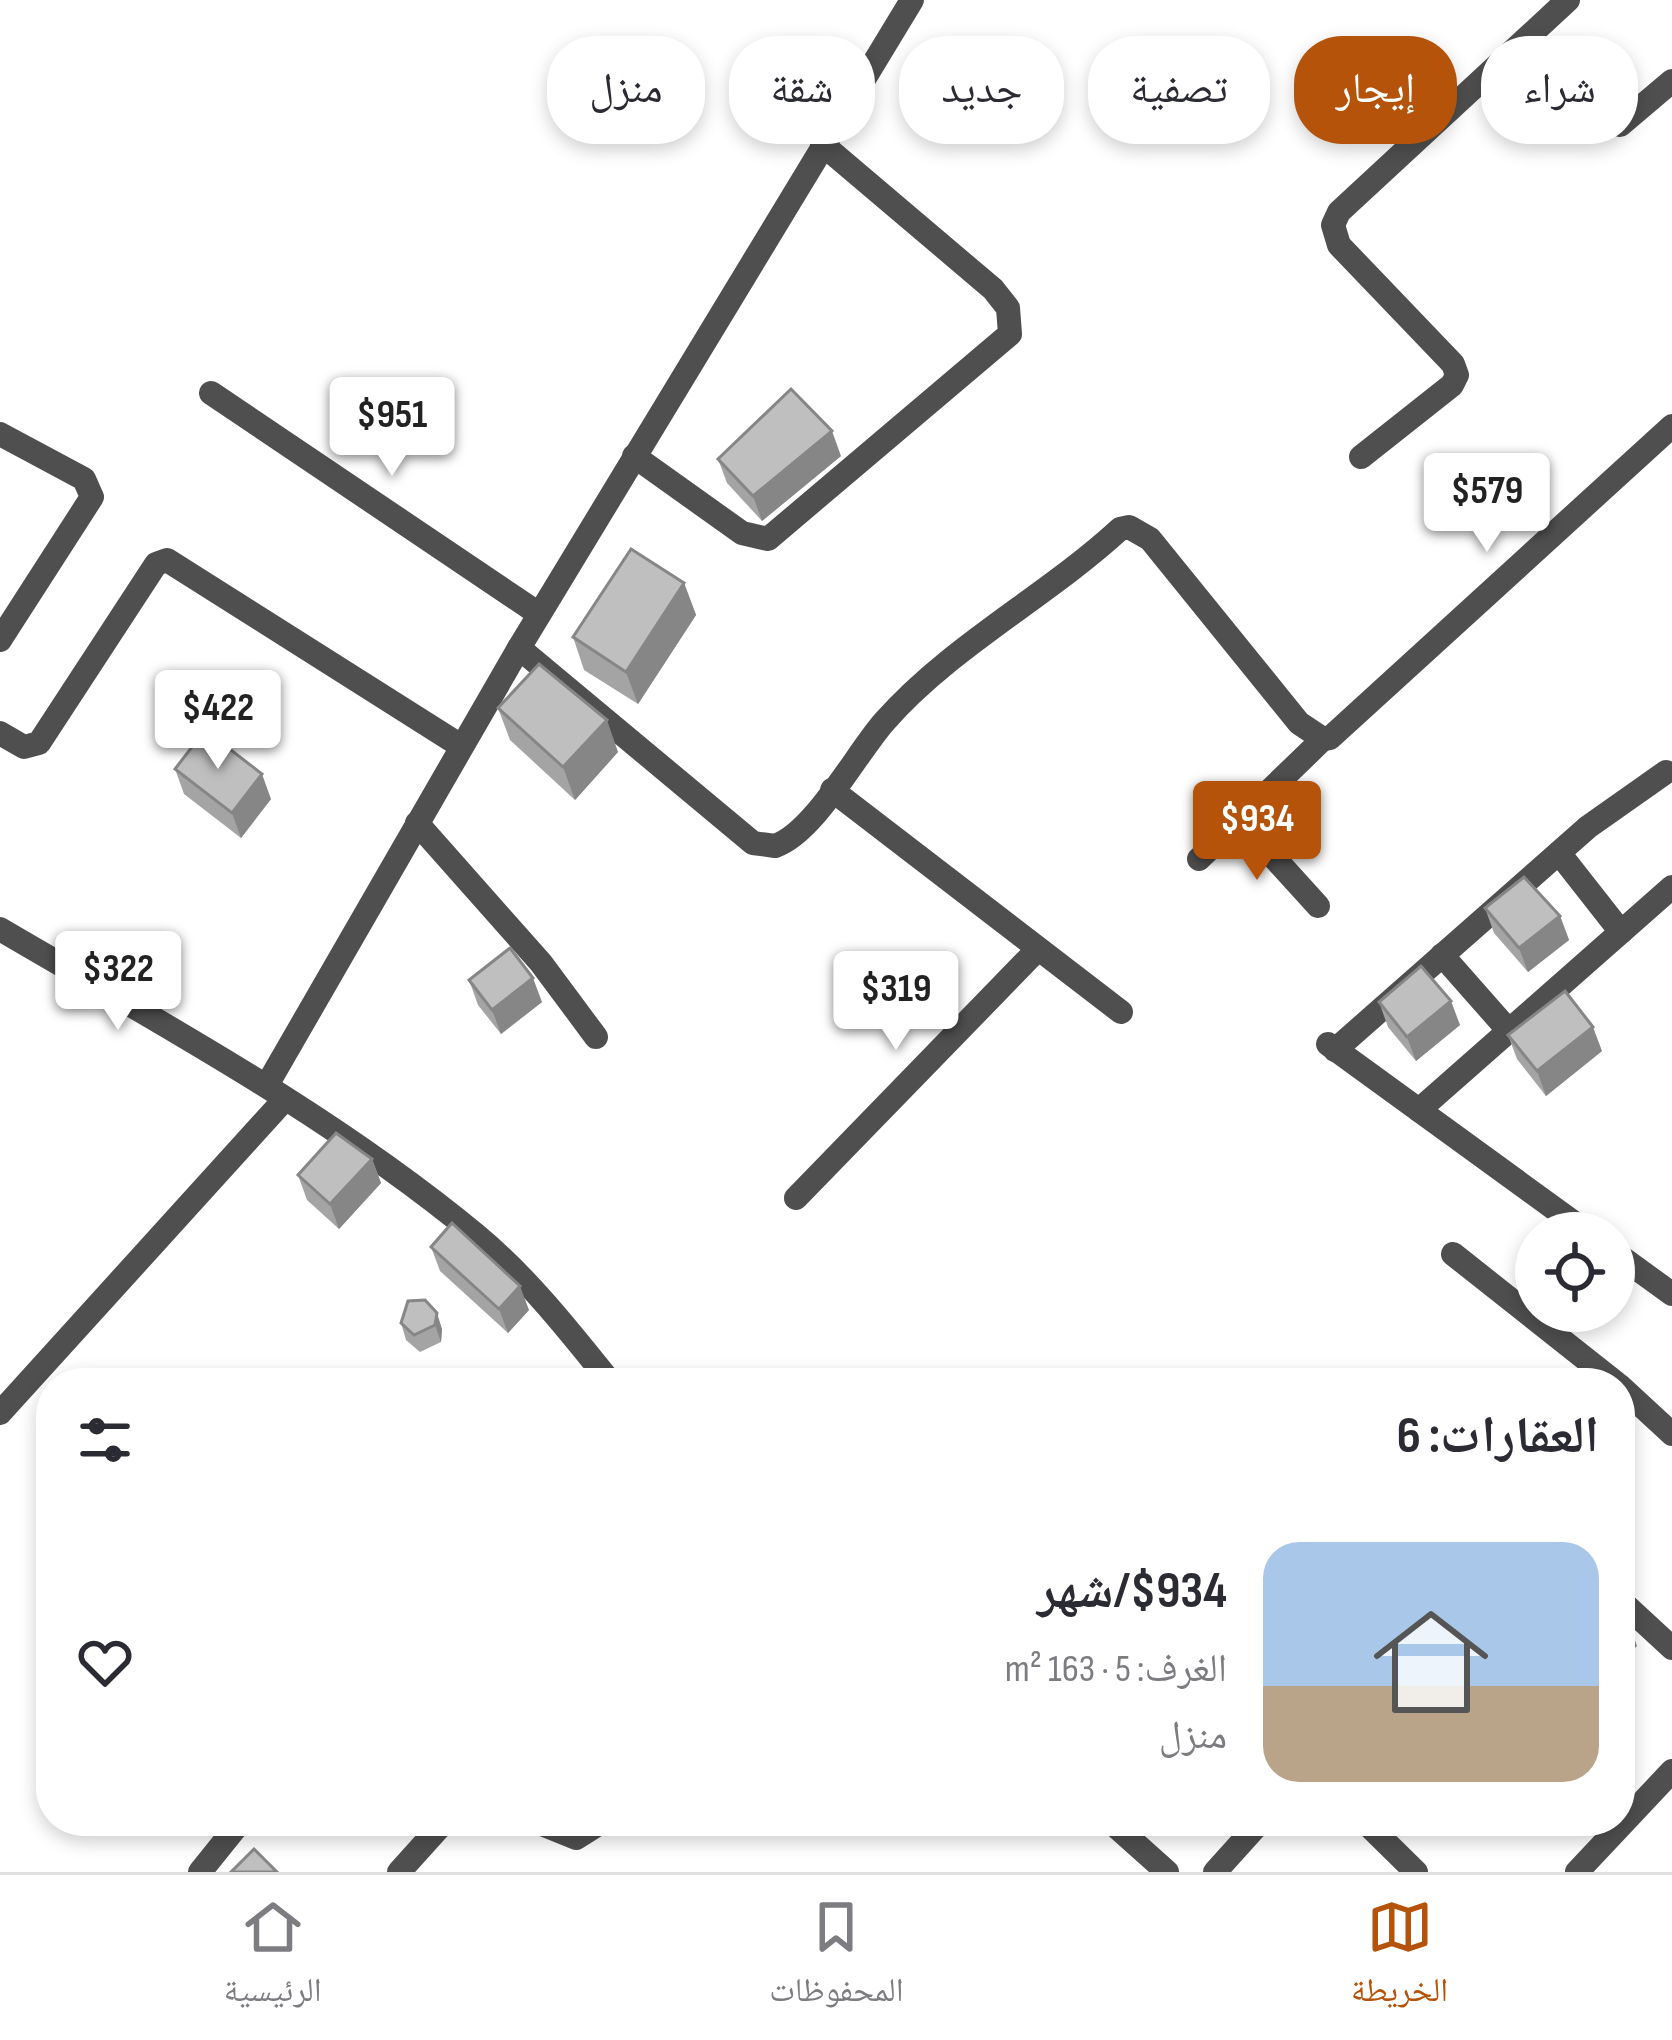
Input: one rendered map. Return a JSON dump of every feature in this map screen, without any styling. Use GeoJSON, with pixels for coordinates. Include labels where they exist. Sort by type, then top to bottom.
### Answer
{"type":"FeatureCollection","features":[{"type":"Feature","properties":{"kind":"street"},"geometry":{"type":"LineString","coordinates":[[875,60],[913,0]]}},
{"type":"Feature","properties":{"kind":"street"},"geometry":{"type":"LineString","coordinates":[[1361,457],[1452,385],[1457,375],[1453,364],[1339,245],[1333,225],[1339,212],[1568,0]]}},
{"type":"Feature","properties":{"kind":"street"},"geometry":{"type":"LineString","coordinates":[[1638,110],[1672,81]]}},
{"type":"Feature","properties":{"kind":"street"},"geometry":{"type":"LineString","coordinates":[[39,1368],[276,1092],[461,746],[519,647],[822,144],[993,289],[1008,308],[1010,334],[768,539],[742,533],[634,457]]}},
{"type":"Feature","properties":{"kind":"street"},"geometry":{"type":"LineString","coordinates":[[211,393],[539,614]]}},
{"type":"Feature","properties":{"kind":"street"},"geometry":{"type":"LineString","coordinates":[[1198,860],[1323,739],[1365,712],[1672,426]]}},
{"type":"Feature","properties":{"kind":"street"},"geometry":{"type":"LineString","coordinates":[[0,434],[84,479],[92,497],[0,640]]}},
{"type":"Feature","properties":{"kind":"street"},"geometry":{"type":"LineString","coordinates":[[519,647],[753,842],[786,843],[886,720],[953,659],[1129,527],[1150,539],[1299,723],[1323,739]]}},
{"type":"Feature","properties":{"kind":"street"},"geometry":{"type":"LineString","coordinates":[[0,733],[24,747],[39,743],[156,564],[167,560],[461,746]]}},
{"type":"Feature","properties":{"kind":"street"},"geometry":{"type":"LineString","coordinates":[[1559,1212],[1331,1047],[1559,853],[1666,772]]}},
{"type":"Feature","properties":{"kind":"street"},"geometry":{"type":"LineString","coordinates":[[832,790],[1121,1012]]}},
{"type":"Feature","properties":{"kind":"street"},"geometry":{"type":"LineString","coordinates":[[1240,820],[1318,906]]}},
{"type":"Feature","properties":{"kind":"street"},"geometry":{"type":"LineString","coordinates":[[417,823],[541,963],[596,1036]]}},
{"type":"Feature","properties":{"kind":"street"},"geometry":{"type":"LineString","coordinates":[[1559,853],[1621,932]]}},
{"type":"Feature","properties":{"kind":"street"},"geometry":{"type":"LineString","coordinates":[[1419,1111],[1672,887]]}},
{"type":"Feature","properties":{"kind":"street"},"geometry":{"type":"LineString","coordinates":[[0,929],[276,1092],[475,1233],[523,1280],[598,1368]]}},
{"type":"Feature","properties":{"kind":"street"},"geometry":{"type":"LineString","coordinates":[[796,1198],[1038,949]]}},
{"type":"Feature","properties":{"kind":"street"},"geometry":{"type":"LineString","coordinates":[[1442,956],[1509,1031]]}},
{"type":"Feature","properties":{"kind":"street"},"geometry":{"type":"LineString","coordinates":[[1453,1254],[1597,1368]]}},
{"type":"Feature","properties":{"kind":"street"},"geometry":{"type":"LineString","coordinates":[[1635,1267],[1672,1294]]}},
{"type":"Feature","properties":{"kind":"street"},"geometry":{"type":"LineString","coordinates":[[0,1413],[36,1371]]}},
{"type":"Feature","properties":{"kind":"street"},"geometry":{"type":"LineString","coordinates":[[1635,1400],[1672,1434]]}},
{"type":"Feature","properties":{"kind":"street"},"geometry":{"type":"LineString","coordinates":[[1635,1614],[1672,1648]]}},
{"type":"Feature","properties":{"kind":"street"},"geometry":{"type":"LineString","coordinates":[[1635,1805],[1670,1776]]}},
{"type":"Feature","properties":{"kind":"street"},"geometry":{"type":"LineString","coordinates":[[200,1872],[229,1836]]}},
{"type":"Feature","properties":{"kind":"street"},"geometry":{"type":"LineString","coordinates":[[399,1872],[432,1836]]}},
{"type":"Feature","properties":{"kind":"street"},"geometry":{"type":"LineString","coordinates":[[1127,1836],[1167,1872]]}},
{"type":"Feature","properties":{"kind":"street"},"geometry":{"type":"LineString","coordinates":[[1215,1872],[1247,1836]]}},
{"type":"Feature","properties":{"kind":"street"},"geometry":{"type":"LineString","coordinates":[[1379,1836],[1416,1872]]}},
{"type":"Feature","properties":{"kind":"street"},"geometry":{"type":"LineString","coordinates":[[1576,1872],[1603,1836]]}},
{"type":"Feature","properties":{"kind":"building"},"geometry":{"type":"Polygon","coordinates":[[[791,389],[832,431],[753,496],[718,459],[791,389]]]}},
{"type":"Feature","properties":{"kind":"building"},"geometry":{"type":"Polygon","coordinates":[[[631,549],[684,583],[626,672],[573,637],[631,549]]]}},
{"type":"Feature","properties":{"kind":"building"},"geometry":{"type":"Polygon","coordinates":[[[539,664],[607,720],[563,767],[498,708],[539,664]]]}},
{"type":"Feature","properties":{"kind":"building"},"geometry":{"type":"Polygon","coordinates":[[[205,730],[262,774],[232,813],[175,769],[205,730]]]}},
{"type":"Feature","properties":{"kind":"building"},"geometry":{"type":"Polygon","coordinates":[[[1524,877],[1560,916],[1519,948],[1485,908],[1524,877]]]}},
{"type":"Feature","properties":{"kind":"building"},"geometry":{"type":"Polygon","coordinates":[[[510,948],[533,978],[492,1010],[469,980],[510,948]]]}},
{"type":"Feature","properties":{"kind":"building"},"geometry":{"type":"Polygon","coordinates":[[[1421,966],[1451,1001],[1407,1037],[1379,1002],[1421,966]]]}},
{"type":"Feature","properties":{"kind":"building"},"geometry":{"type":"Polygon","coordinates":[[[1565,991],[1593,1027],[1537,1071],[1508,1035],[1565,991]]]}},
{"type":"Feature","properties":{"kind":"building"},"geometry":{"type":"Polygon","coordinates":[[[336,1133],[372,1159],[330,1204],[298,1175],[336,1133]]]}},
{"type":"Feature","properties":{"kind":"building"},"geometry":{"type":"Polygon","coordinates":[[[452,1223],[520,1286],[499,1309],[431,1247],[452,1223]]]}},
{"type":"Feature","properties":{"kind":"building"},"geometry":{"type":"Polygon","coordinates":[[[425,1300],[437,1313],[435,1325],[414,1335],[401,1323],[408,1301],[425,1300]]]}},
{"type":"Feature","properties":{"kind":"building"},"geometry":{"type":"Polygon","coordinates":[[[254,1849],[277,1872],[231,1872],[254,1849]]]}}]}
